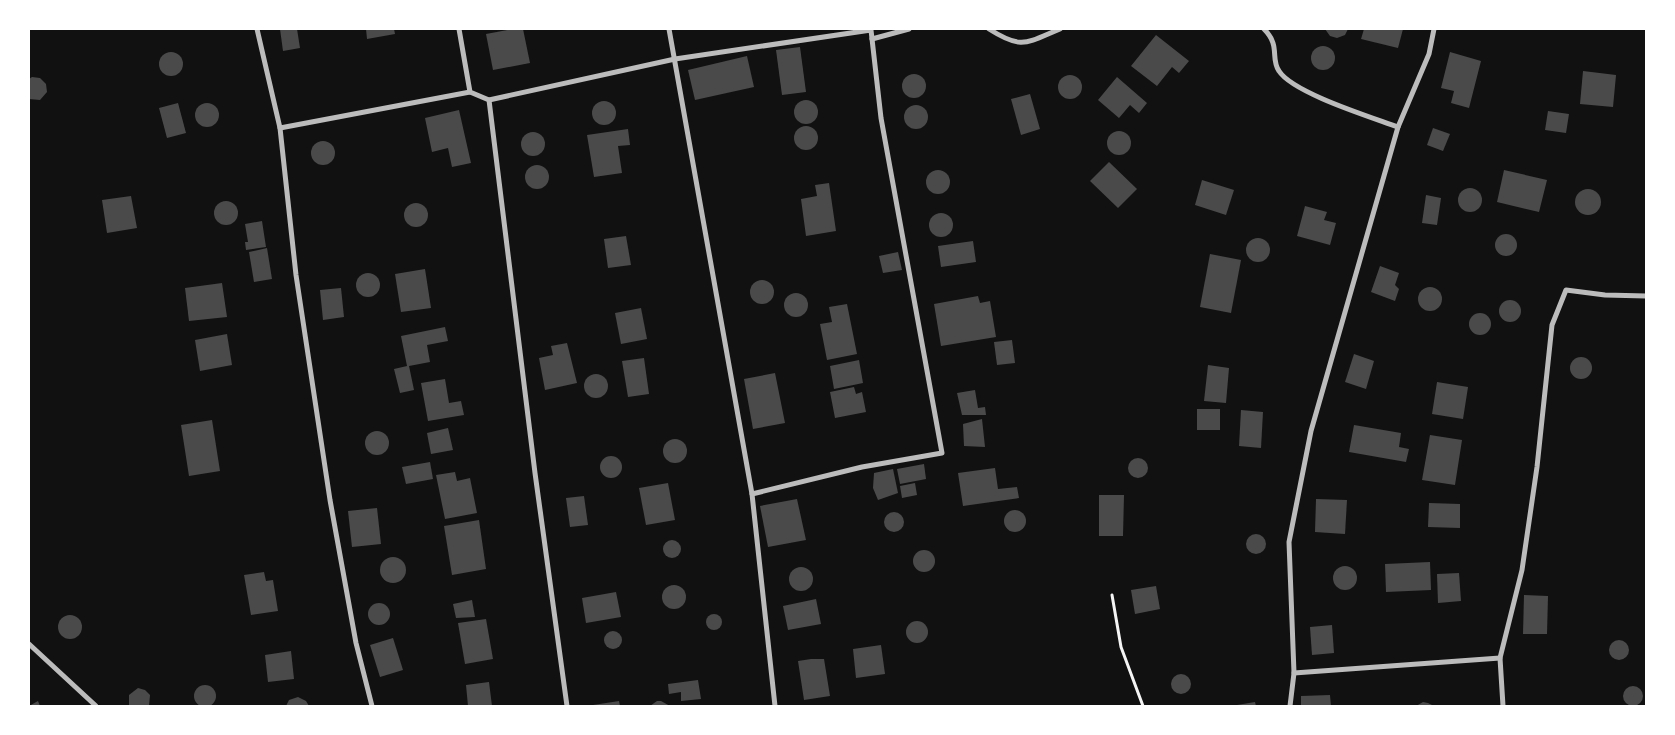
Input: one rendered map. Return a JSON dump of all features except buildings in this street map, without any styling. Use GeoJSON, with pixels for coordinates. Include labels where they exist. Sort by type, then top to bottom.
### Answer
{"type":"FeatureCollection","features":[{"type":"Feature","properties":{"kind":"street"},"geometry":{"type":"LineString","coordinates":[[257,29],[280,128],[296,275],[330,500],[356,643],[372,706]]}},
{"type":"Feature","properties":{"kind":"street"},"geometry":{"type":"LineString","coordinates":[[460,29],[470,92]]}},
{"type":"Feature","properties":{"kind":"street"},"geometry":{"type":"LineString","coordinates":[[669,29],[752,494],[776,706]]}},
{"type":"Feature","properties":{"kind":"street"},"geometry":{"type":"LineString","coordinates":[[872,39],[909,29]]}},
{"type":"Feature","properties":{"kind":"street"},"geometry":{"type":"LineString","coordinates":[[989,29],[1008,41],[1025,44],[1060,29]]}},
{"type":"Feature","properties":{"kind":"street"},"geometry":{"type":"LineString","coordinates":[[1264,29],[1273,38],[1278,71],[1301,90],[1398,127]]}},
{"type":"Feature","properties":{"kind":"street"},"geometry":{"type":"LineString","coordinates":[[1290,706],[1294,672],[1289,542],[1311,431],[1398,127],[1429,54],[1434,29]]}},
{"type":"Feature","properties":{"kind":"street"},"geometry":{"type":"LineString","coordinates":[[280,128],[470,92],[489,100],[675,59],[871,30],[881,118],[942,453],[862,467],[752,494]]}},
{"type":"Feature","properties":{"kind":"street"},"geometry":{"type":"LineString","coordinates":[[489,100],[536,483],[567,706]]}},
{"type":"Feature","properties":{"kind":"street"},"geometry":{"type":"LineString","coordinates":[[1503,706],[1500,658],[1522,570],[1537,467],[1551,334],[1562,299],[1566,290],[1605,295],[1646,296]]}},
{"type":"Feature","properties":{"kind":"street"},"geometry":{"type":"LineString","coordinates":[[29,644],[96,706]]}},
{"type":"Feature","properties":{"kind":"street"},"geometry":{"type":"LineString","coordinates":[[1294,672],[1500,658]]}},
{"type":"Feature","properties":{"kind":"path"},"geometry":{"type":"LineString","coordinates":[[1112,595],[1121,647],[1143,706]]}}]}
